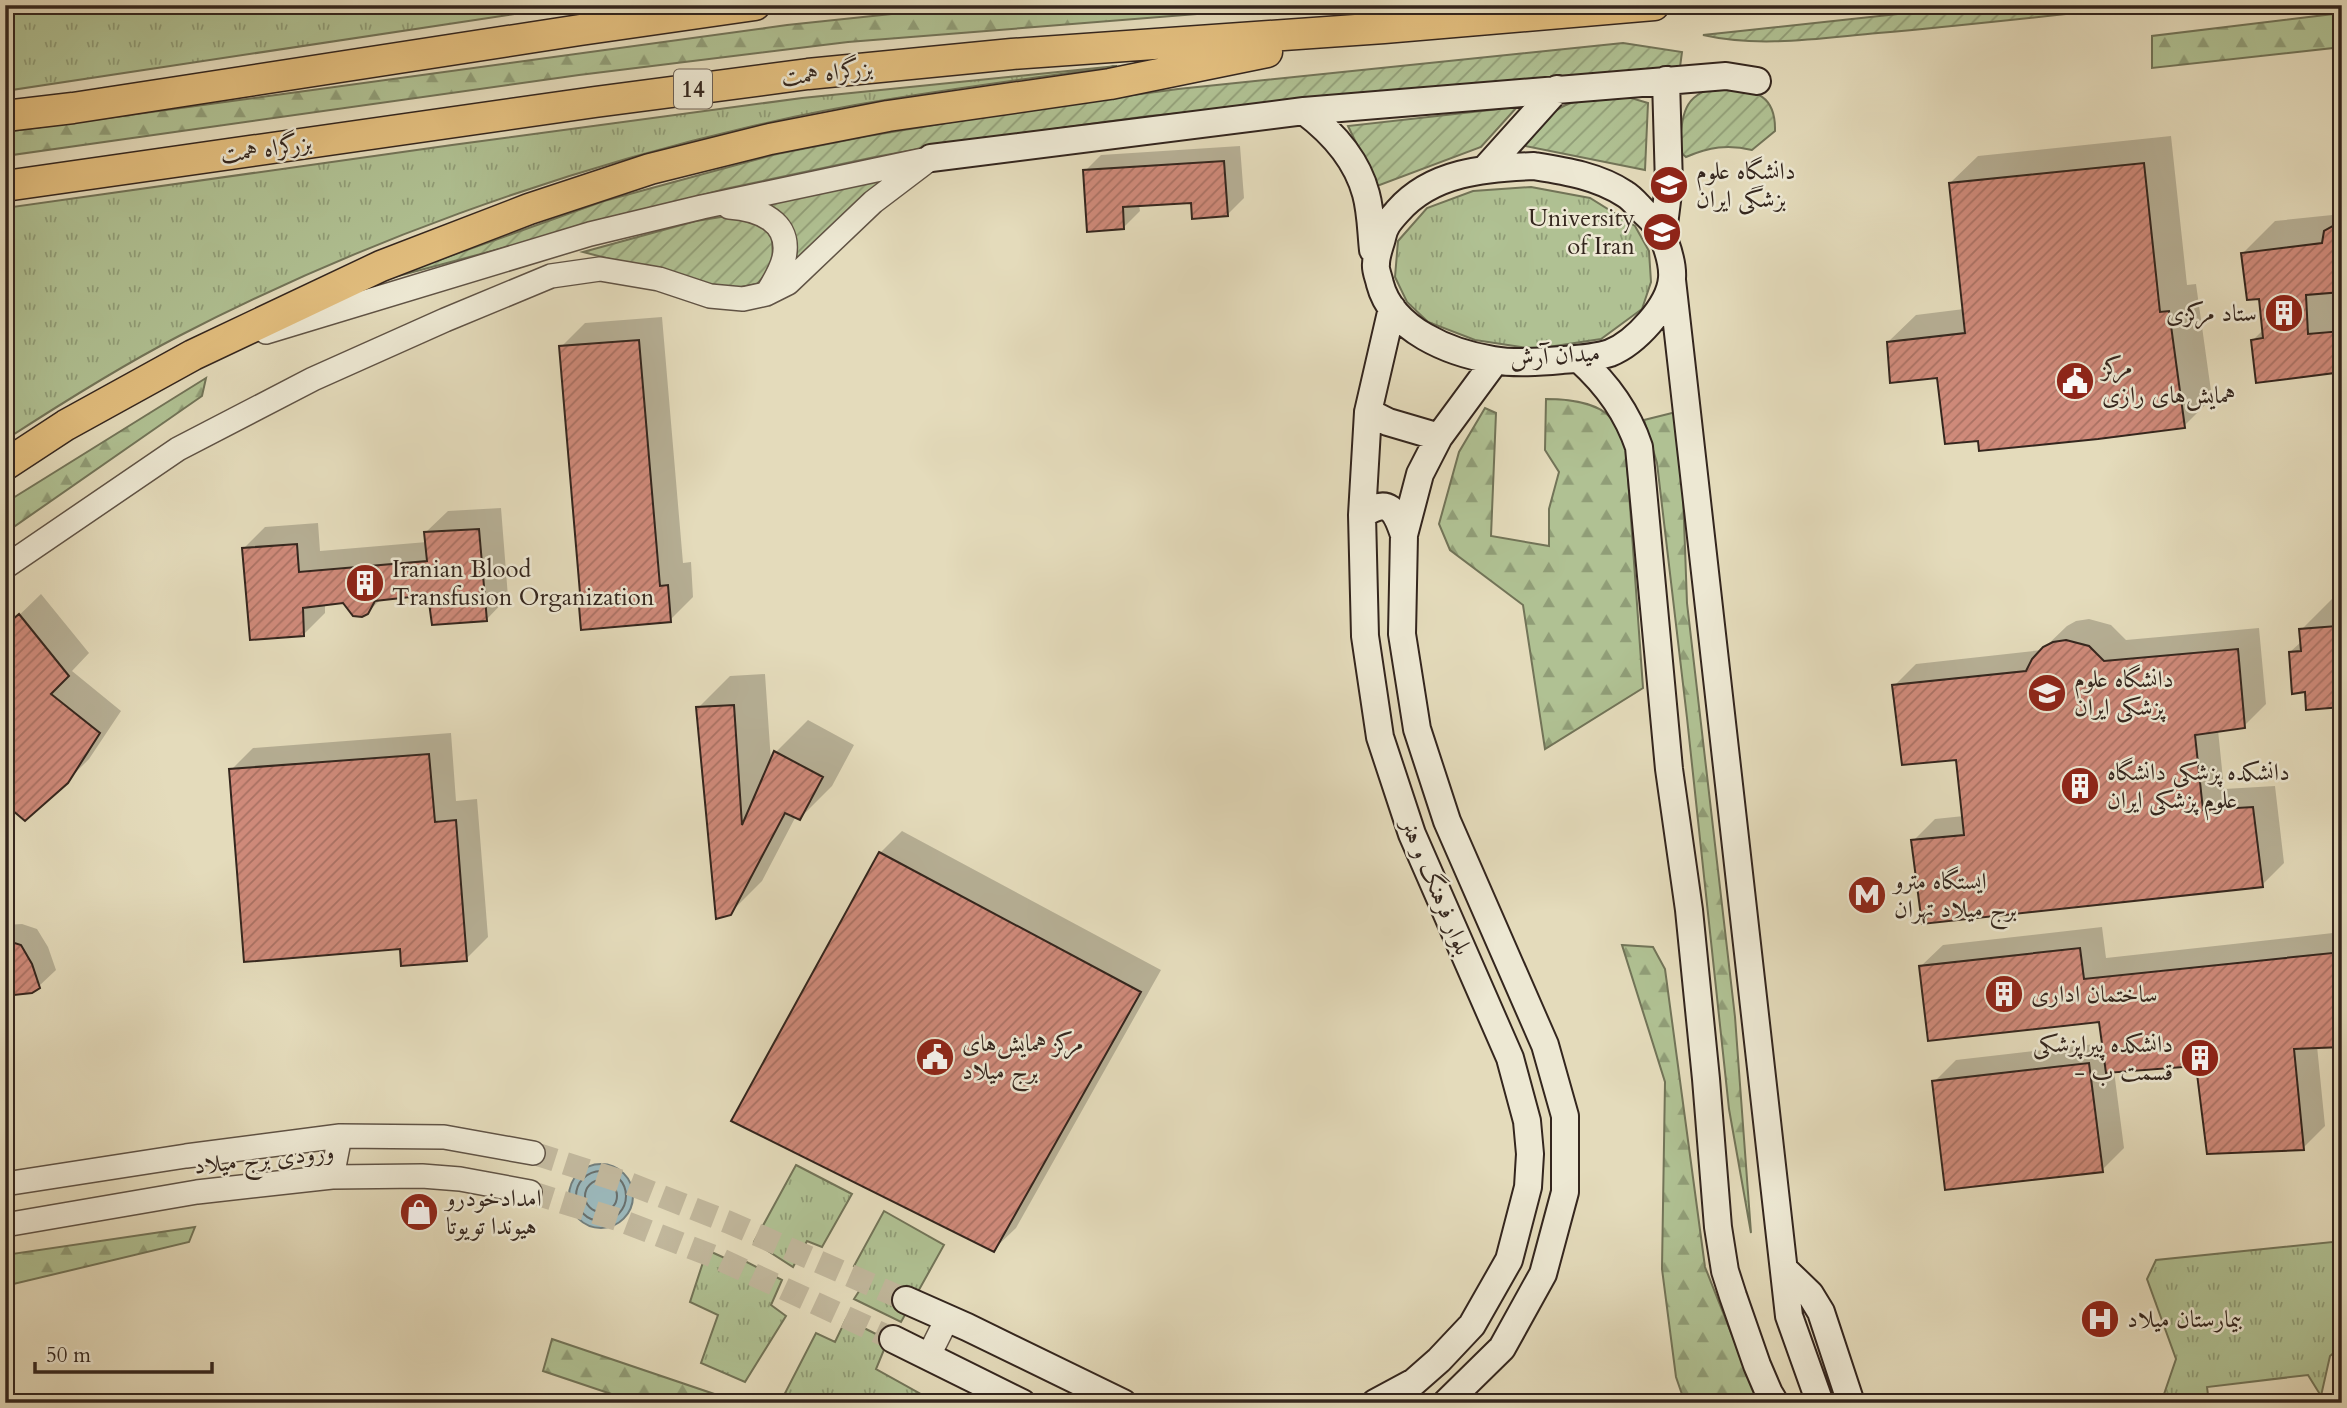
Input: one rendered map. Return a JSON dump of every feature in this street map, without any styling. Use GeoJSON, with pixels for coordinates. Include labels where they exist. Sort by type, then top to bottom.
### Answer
{"type":"FeatureCollection","features":[{"type":"Feature","properties":{"kind":"highway"},"geometry":{"type":"LineString","coordinates":[[5,116],[74,108],[755,5]]}},
{"type":"Feature","properties":{"kind":"highway","name":"بزرگراه همت"},"geometry":{"type":"LineString","coordinates":[[5,186],[808,74],[1012,54],[1384,28],[1654,5]]}},
{"type":"Feature","properties":{"kind":"highway"},"geometry":{"type":"LineString","coordinates":[[5,465],[66,425],[193,355],[381,267],[529,209],[650,169],[770,139],[888,116],[1110,84],[1384,28]]}},
{"type":"Feature","properties":{"kind":"main road"},"geometry":{"type":"LineString","coordinates":[[931,159],[1304,111],[1726,76],[1757,81]]}},
{"type":"Feature","properties":{"kind":"main road"},"geometry":{"type":"LineString","coordinates":[[1663,233],[1669,185],[1666,80]]}},
{"type":"Feature","properties":{"kind":"main road"},"geometry":{"type":"LineString","coordinates":[[1486,169],[1556,89]]}},
{"type":"Feature","properties":{"kind":"main road"},"geometry":{"type":"LineString","coordinates":[[1304,111],[1337,140],[1355,168],[1366,195],[1375,265]]}},
{"type":"Feature","properties":{"kind":"main road","name":"میدان آرش"},"geometry":{"type":"LineString","coordinates":[[1534,166],[1574,172],[1626,194],[1663,233],[1671,258],[1672,280],[1653,319],[1634,338],[1610,353],[1579,359],[1494,361],[1430,340],[1401,320],[1383,296],[1375,265],[1384,227],[1409,197],[1442,180],[1486,169],[1534,166]]}},
{"type":"Feature","properties":{"kind":"main road"},"geometry":{"type":"LineString","coordinates":[[1672,280],[1789,1316],[1820,1403]]}},
{"type":"Feature","properties":{"kind":"main road","name":"بلوار فرهنگ و هنر"},"geometry":{"type":"LineString","coordinates":[[1375,1403],[1414,1382],[1472,1325],[1508,1259],[1528,1187],[1530,1154],[1527,1121],[1510,1058],[1412,834],[1380,737],[1365,636],[1362,515],[1368,412],[1392,308]]}},
{"type":"Feature","properties":{"kind":"main road"},"geometry":{"type":"LineString","coordinates":[[1579,359],[1614,397],[1631,423],[1639,447],[1670,769],[1689,910],[1705,1066],[1718,1227],[1725,1271],[1733,1296],[1757,1365],[1775,1403]]}},
{"type":"Feature","properties":{"kind":"main road","name":"بلوار فرهنگ و هنر"},"geometry":{"type":"LineString","coordinates":[[1446,1403],[1502,1348],[1544,1274],[1566,1192],[1565,1116],[1545,1045],[1447,821],[1416,729],[1402,634],[1405,535],[1420,474],[1439,437],[1494,361]]}},
{"type":"Feature","properties":{"kind":"main road"},"geometry":{"type":"LineString","coordinates":[[1368,412],[1388,422],[1439,437]]}},
{"type":"Feature","properties":{"kind":"main road"},"geometry":{"type":"LineString","coordinates":[[1362,515],[1374,507],[1386,506],[1397,514],[1405,535]]}},
{"type":"Feature","properties":{"kind":"main road"},"geometry":{"type":"LineString","coordinates":[[1784,1269],[1810,1294],[1821,1312],[1851,1403]]}},
{"type":"Feature","properties":{"kind":"main road"},"geometry":{"type":"LineString","coordinates":[[906,1300],[1123,1403]]}},
{"type":"Feature","properties":{"kind":"main road"},"geometry":{"type":"LineString","coordinates":[[893,1339],[1022,1403]]}},
{"type":"Feature","properties":{"kind":"street"},"geometry":{"type":"LineString","coordinates":[[193,355],[577,238],[702,207],[931,159]]}},
{"type":"Feature","properties":{"kind":"street"},"geometry":{"type":"LineString","coordinates":[[5,567],[178,449],[313,379],[444,320],[551,276],[600,269],[659,279],[710,296],[743,299],[766,294],[796,276],[873,202],[931,159]]}},
{"type":"Feature","properties":{"kind":"street"},"geometry":{"type":"LineString","coordinates":[[702,207],[754,210],[773,219],[783,235],[785,255],[780,271],[766,294]]}},
{"type":"Feature","properties":{"kind":"street"},"geometry":{"type":"LineString","coordinates":[[332,1177],[340,1136]]}},
{"type":"Feature","properties":{"kind":"street"},"geometry":{"type":"LineString","coordinates":[[5,1184],[340,1136],[444,1137],[533,1153]]}},
{"type":"Feature","properties":{"kind":"street"},"geometry":{"type":"LineString","coordinates":[[422,1176],[426,1137]]}},
{"type":"Feature","properties":{"kind":"street","name":"ورودی برج میلاد"},"geometry":{"type":"LineString","coordinates":[[5,1225],[197,1192],[332,1177],[422,1176],[460,1179],[530,1192]]}},
{"type":"Feature","properties":{"kind":"street"},"geometry":{"type":"LineString","coordinates":[[929,1355],[947,1319]]}},
{"type":"Feature","properties":{"kind":"green space"},"geometry":{"type":"Polygon","coordinates":[[[5,5],[574,5],[5,91],[5,5]]]}},
{"type":"Feature","properties":{"kind":"green space"},"geometry":{"type":"Polygon","coordinates":[[[977,5],[1310,5],[848,42],[579,75],[5,156],[5,132],[787,25],[977,5]]]}},
{"type":"Feature","properties":{"kind":"green space"},"geometry":{"type":"Polygon","coordinates":[[[1981,5],[2148,5],[1790,41],[1746,41],[1703,35],[1981,5]]]}},
{"type":"Feature","properties":{"kind":"green space"},"geometry":{"type":"Polygon","coordinates":[[[2342,13],[2342,47],[2152,68],[2152,36],[2342,13]]]}},
{"type":"Feature","properties":{"kind":"green space"},"geometry":{"type":"Polygon","coordinates":[[[1623,43],[1682,52],[1680,67],[1149,116],[964,141],[725,189],[383,280],[604,201],[777,154],[868,136],[1036,108],[1178,89],[1623,43]]]}},
{"type":"Feature","properties":{"kind":"green space"},"geometry":{"type":"Polygon","coordinates":[[[1117,66],[934,92],[798,116],[680,144],[532,188],[387,241],[246,302],[135,360],[5,440],[5,208],[802,98],[1117,66]]]}},
{"type":"Feature","properties":{"kind":"green space"},"geometry":{"type":"Polygon","coordinates":[[[1723,86],[1753,92],[1767,101],[1772,109],[1775,131],[1752,150],[1719,148],[1686,157],[1679,151],[1687,107],[1699,94],[1723,86]]]}},
{"type":"Feature","properties":{"kind":"green space"},"geometry":{"type":"Polygon","coordinates":[[[1621,95],[1648,103],[1645,170],[1525,146],[1544,120],[1565,106],[1590,98],[1621,95]]]}},
{"type":"Feature","properties":{"kind":"green space"},"geometry":{"type":"Polygon","coordinates":[[[1517,107],[1481,147],[1377,186],[1348,126],[1517,107]]]}},
{"type":"Feature","properties":{"kind":"green space"},"geometry":{"type":"Polygon","coordinates":[[[900,173],[794,265],[783,216],[768,202],[900,173]]]}},
{"type":"Feature","properties":{"kind":"green space"},"geometry":{"type":"Polygon","coordinates":[[[1531,187],[1590,198],[1635,226],[1649,251],[1651,282],[1642,309],[1601,339],[1535,349],[1475,340],[1428,322],[1407,302],[1395,277],[1398,241],[1427,208],[1473,191],[1531,187]]]}},
{"type":"Feature","properties":{"kind":"green space"},"geometry":{"type":"Polygon","coordinates":[[[727,216],[763,226],[772,238],[773,261],[757,284],[735,288],[703,283],[583,252],[696,221],[727,216]]]}},
{"type":"Feature","properties":{"kind":"green space"},"geometry":{"type":"Polygon","coordinates":[[[206,378],[202,396],[5,533],[5,503],[206,378]]]}},
{"type":"Feature","properties":{"kind":"green space"},"geometry":{"type":"Polygon","coordinates":[[[1546,399],[1581,402],[1598,408],[1616,425],[1626,450],[1643,688],[1545,749],[1523,605],[1450,550],[1439,524],[1459,452],[1485,408],[1496,413],[1491,536],[1549,546],[1549,509],[1559,472],[1545,450],[1546,399]]]}},
{"type":"Feature","properties":{"kind":"green space"},"geometry":{"type":"Polygon","coordinates":[[[1680,411],[1687,603],[1735,1017],[1751,1233],[1729,1109],[1657,463],[1644,420],[1680,411]]]}},
{"type":"Feature","properties":{"kind":"green space"},"geometry":{"type":"Polygon","coordinates":[[[1622,945],[1653,947],[1665,969],[1705,1267],[1751,1383],[1762,1403],[1685,1403],[1676,1377],[1662,1269],[1665,1082],[1622,945]]]}},
{"type":"Feature","properties":{"kind":"green space"},"geometry":{"type":"Polygon","coordinates":[[[796,1165],[852,1194],[822,1247],[807,1241],[793,1267],[754,1242],[796,1165]]]}},
{"type":"Feature","properties":{"kind":"green space"},"geometry":{"type":"Polygon","coordinates":[[[884,1211],[944,1245],[901,1322],[854,1299],[870,1274],[854,1266],[884,1211]]]}},
{"type":"Feature","properties":{"kind":"green space"},"geometry":{"type":"Polygon","coordinates":[[[195,1227],[189,1242],[5,1286],[5,1255],[195,1227]]]}},
{"type":"Feature","properties":{"kind":"green space"},"geometry":{"type":"Polygon","coordinates":[[[2342,1241],[2342,1346],[2330,1356],[2321,1396],[2308,1375],[2207,1387],[2209,1403],[2161,1403],[2176,1359],[2147,1279],[2156,1260],[2342,1241]]]}},
{"type":"Feature","properties":{"kind":"green space"},"geometry":{"type":"Polygon","coordinates":[[[707,1250],[740,1265],[743,1260],[782,1280],[771,1305],[786,1316],[745,1382],[701,1363],[718,1315],[690,1302],[707,1250]]]}},
{"type":"Feature","properties":{"kind":"green space"},"geometry":{"type":"Polygon","coordinates":[[[846,1319],[888,1340],[876,1369],[926,1397],[923,1403],[790,1403],[782,1399],[816,1333],[835,1342],[846,1319]]]}},
{"type":"Feature","properties":{"kind":"green space"},"geometry":{"type":"Polygon","coordinates":[[[552,1339],[732,1400],[731,1403],[638,1403],[543,1371],[552,1339]]]}},
{"type":"Feature","properties":{"kind":"water"},"geometry":{"type":"Polygon","coordinates":[[[601,1164],[624,1173],[633,1196],[624,1219],[601,1228],[578,1219],[569,1196],[578,1173],[601,1164]]]}},
{"type":"Feature","properties":{"kind":"building"},"geometry":{"type":"Polygon","coordinates":[[[1224,161],[1228,216],[1192,219],[1191,203],[1123,207],[1124,229],[1087,232],[1083,170],[1224,161]]]}},
{"type":"Feature","properties":{"kind":"building"},"geometry":{"type":"Polygon","coordinates":[[[2144,163],[2160,312],[2169,311],[2185,428],[1979,451],[1978,441],[1945,444],[1937,378],[1890,383],[1887,342],[1965,333],[1949,183],[2144,163]]]}},
{"type":"Feature","properties":{"kind":"building","name":"ستاد مرکزی"},"geometry":{"type":"Polygon","coordinates":[[[2342,221],[2342,292],[2306,295],[2308,334],[2342,331],[2342,372],[2256,383],[2251,340],[2263,338],[2259,299],[2247,300],[2241,253],[2322,243],[2324,231],[2342,221]]]}},
{"type":"Feature","properties":{"kind":"building"},"geometry":{"type":"Polygon","coordinates":[[[639,340],[660,586],[668,585],[671,622],[581,630],[559,346],[639,340]]]}},
{"type":"Feature","properties":{"kind":"building","name":"Iranian Blood Transfusion Organization"},"geometry":{"type":"Polygon","coordinates":[[[479,529],[487,621],[432,625],[428,595],[375,601],[368,614],[362,617],[353,616],[343,603],[303,608],[304,636],[250,640],[242,548],[297,544],[299,572],[427,561],[424,532],[479,529]]]}},
{"type":"Feature","properties":{"kind":"building"},"geometry":{"type":"Polygon","coordinates":[[[19,614],[69,676],[51,694],[100,733],[68,783],[25,821],[5,804],[5,626],[19,614]]]}},
{"type":"Feature","properties":{"kind":"building"},"geometry":{"type":"Polygon","coordinates":[[[2337,626],[2342,643],[2342,707],[2306,710],[2305,692],[2292,694],[2289,652],[2301,651],[2299,629],[2337,626]]]}},
{"type":"Feature","properties":{"kind":"building","name":"دانشکده پزشکی دانشگاه علوم پزشکی ایران"},"geometry":{"type":"Polygon","coordinates":[[[2066,640],[2089,646],[2104,661],[2238,649],[2245,728],[2195,735],[2203,810],[2253,807],[2263,887],[1922,924],[1911,840],[1964,835],[1956,760],[1902,765],[1892,685],[2026,671],[2043,647],[2066,640]]]}},
{"type":"Feature","properties":{"kind":"building"},"geometry":{"type":"Polygon","coordinates":[[[734,705],[742,825],[774,751],[823,777],[800,820],[785,813],[731,915],[716,919],[696,707],[734,705]]]}},
{"type":"Feature","properties":{"kind":"building"},"geometry":{"type":"Polygon","coordinates":[[[429,754],[435,822],[456,820],[467,961],[401,966],[400,949],[244,962],[229,769],[429,754]]]}},
{"type":"Feature","properties":{"kind":"building","name":"مرکز همایش‌های برج میلاد"},"geometry":{"type":"Polygon","coordinates":[[[879,852],[1141,992],[994,1252],[731,1121],[879,852]]]}},
{"type":"Feature","properties":{"kind":"building"},"geometry":{"type":"Polygon","coordinates":[[[5,940],[21,945],[32,964],[40,988],[32,993],[5,996],[5,940]]]}},
{"type":"Feature","properties":{"kind":"building","name":"دانشکده پیراپزشکی - قسمت ب"},"geometry":{"type":"Polygon","coordinates":[[[2080,948],[2084,979],[2342,952],[2342,1047],[2294,1049],[2304,1150],[2207,1154],[2196,1066],[2106,1073],[2099,1022],[1928,1041],[1919,966],[2080,948]]]}},
{"type":"Feature","properties":{"kind":"building"},"geometry":{"type":"Polygon","coordinates":[[[2089,1063],[2103,1172],[1945,1190],[1932,1081],[2089,1063]]]}},
{"type":"Feature","properties":{"kind":"tunnel"},"geometry":{"type":"LineString","coordinates":[[533,1153],[630,1184],[728,1222],[906,1300]]}},
{"type":"Feature","properties":{"kind":"tunnel"},"geometry":{"type":"LineString","coordinates":[[530,1192],[619,1220],[713,1256],[893,1339]]}},
{"type":"Feature","properties":{"kind":"place","name":"دانشگاه علوم بزشگى ايران"},"geometry":{"type":"Point","coordinates":[1669,185]}},
{"type":"Feature","properties":{"kind":"place","name":"University of Iran"},"geometry":{"type":"Point","coordinates":[1662,232]}},
{"type":"Feature","properties":{"kind":"place","name":"ستاد مرکزی"},"geometry":{"type":"Point","coordinates":[2284,313]}},
{"type":"Feature","properties":{"kind":"place","name":"مرکز همایش‌های رازی"},"geometry":{"type":"Point","coordinates":[2075,381]}},
{"type":"Feature","properties":{"kind":"place","name":"Iranian Blood Transfusion Organization"},"geometry":{"type":"Point","coordinates":[365,583]}},
{"type":"Feature","properties":{"kind":"place","name":"دانشگاه علوم پزشکی ایران"},"geometry":{"type":"Point","coordinates":[2047,693]}},
{"type":"Feature","properties":{"kind":"place","name":"دانشکده پزشکی دانشگاه علوم پزشکی ایران"},"geometry":{"type":"Point","coordinates":[2080,786]}},
{"type":"Feature","properties":{"kind":"place","name":"ایستگاه مترو برج میلاد تهران"},"geometry":{"type":"Point","coordinates":[1867,895]}},
{"type":"Feature","properties":{"kind":"place","name":"ساختمان اداری"},"geometry":{"type":"Point","coordinates":[2004,994]}},
{"type":"Feature","properties":{"kind":"place","name":"مرکز همایش‌های برج میلاد"},"geometry":{"type":"Point","coordinates":[935,1057]}},
{"type":"Feature","properties":{"kind":"place","name":"دانشکده پیراپزشکی - قسمت ب"},"geometry":{"type":"Point","coordinates":[2200,1058]}},
{"type":"Feature","properties":{"kind":"place","name":"امدادخودرو هیوندا تویوتا"},"geometry":{"type":"Point","coordinates":[419,1212]}},
{"type":"Feature","properties":{"kind":"place","name":"بیمارستان میلاد"},"geometry":{"type":"Point","coordinates":[2100,1319]}}]}
